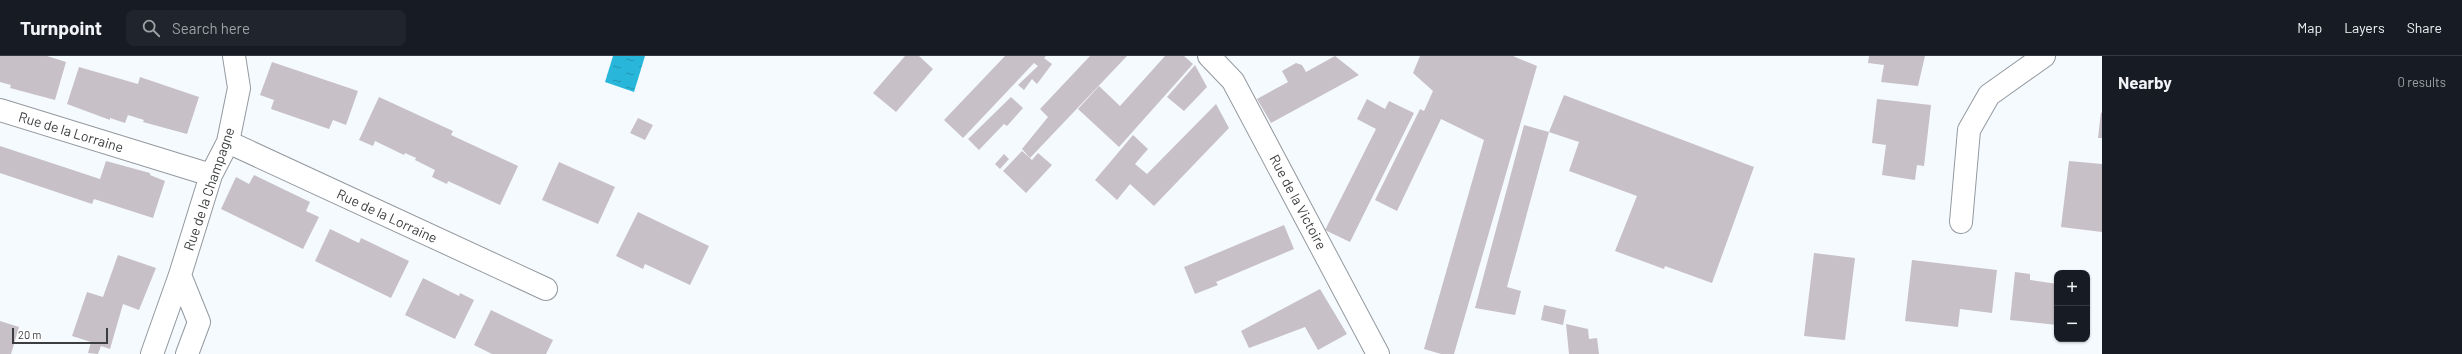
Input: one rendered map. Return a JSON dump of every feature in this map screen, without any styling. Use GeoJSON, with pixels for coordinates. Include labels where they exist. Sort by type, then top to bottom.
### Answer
{"type":"FeatureCollection","features":[{"type":"Feature","properties":{"kind":"street","name":"Rue de la Champagne"},"geometry":{"type":"LineString","coordinates":[[152,354],[180,275],[211,175],[228,142],[239,88],[234,56]]}},
{"type":"Feature","properties":{"kind":"street","name":"Rue de la Victoire"},"geometry":{"type":"LineString","coordinates":[[1209,56],[1233,81],[1378,354]]}},
{"type":"Feature","properties":{"kind":"street"},"geometry":{"type":"LineString","coordinates":[[1961,222],[1969,130],[1989,95],[2044,56]]}},
{"type":"Feature","properties":{"kind":"street","name":"Rue de la Lorraine"},"geometry":{"type":"LineString","coordinates":[[0,110],[211,175]]}},
{"type":"Feature","properties":{"kind":"street","name":"Rue de la Lorraine"},"geometry":{"type":"LineString","coordinates":[[228,142],[546,289]]}},
{"type":"Feature","properties":{"kind":"street"},"geometry":{"type":"LineString","coordinates":[[180,275],[199,322],[187,354]]}},
{"type":"Feature","properties":{"kind":"water"},"geometry":{"type":"Polygon","coordinates":[[[613,56],[645,56],[634,92],[605,82],[613,56]]]}},
{"type":"Feature","properties":{"kind":"building"},"geometry":{"type":"Polygon","coordinates":[[[0,56],[47,56],[66,62],[55,100],[10,88],[11,85],[0,82],[0,56]]]}},
{"type":"Feature","properties":{"kind":"building"},"geometry":{"type":"Polygon","coordinates":[[[905,56],[919,56],[933,69],[896,112],[873,93],[905,56]]]}},
{"type":"Feature","properties":{"kind":"building"},"geometry":{"type":"Polygon","coordinates":[[[1005,56],[1046,56],[1044,58],[1052,64],[1037,84],[1032,79],[1024,90],[1018,85],[1038,66],[1034,63],[963,138],[944,120],[1005,56]]]}},
{"type":"Feature","properties":{"kind":"building"},"geometry":{"type":"Polygon","coordinates":[[[1090,56],[1127,56],[1030,158],[1022,149],[1048,117],[1040,109],[1090,56]]]}},
{"type":"Feature","properties":{"kind":"building"},"geometry":{"type":"Polygon","coordinates":[[[1165,56],[1184,56],[1193,64],[1119,147],[1078,109],[1099,86],[1120,106],[1165,56]]]}},
{"type":"Feature","properties":{"kind":"building"},"geometry":{"type":"Polygon","coordinates":[[[1335,56],[1359,75],[1271,123],[1257,99],[1288,82],[1282,71],[1296,63],[1302,65],[1306,72],[1335,56]]]}},
{"type":"Feature","properties":{"kind":"building"},"geometry":{"type":"Polygon","coordinates":[[[1420,56],[1513,56],[1537,66],[1454,354],[1441,354],[1424,349],[1484,140],[1441,119],[1397,211],[1375,200],[1420,109],[1424,111],[1433,91],[1413,73],[1420,56]]]}},
{"type":"Feature","properties":{"kind":"building"},"geometry":{"type":"Polygon","coordinates":[[[1869,56],[1925,56],[1918,86],[1881,82],[1884,65],[1868,63],[1869,56]]]}},
{"type":"Feature","properties":{"kind":"building"},"geometry":{"type":"Polygon","coordinates":[[[272,62],[358,91],[346,125],[333,120],[329,129],[271,109],[274,100],[260,95],[272,62]]]}},
{"type":"Feature","properties":{"kind":"building"},"geometry":{"type":"Polygon","coordinates":[[[1195,65],[1207,87],[1184,111],[1167,97],[1195,65]]]}},
{"type":"Feature","properties":{"kind":"building"},"geometry":{"type":"Polygon","coordinates":[[[79,67],[138,84],[140,77],[199,97],[187,134],[143,122],[144,120],[128,115],[125,123],[110,118],[110,120],[67,104],[79,67]]]}},
{"type":"Feature","properties":{"kind":"building"},"geometry":{"type":"Polygon","coordinates":[[[1564,95],[1754,167],[1712,283],[1665,266],[1664,269],[1615,251],[1637,196],[1569,171],[1579,142],[1549,132],[1564,95]]]}},
{"type":"Feature","properties":{"kind":"building"},"geometry":{"type":"Polygon","coordinates":[[[379,97],[453,131],[451,135],[518,166],[500,205],[448,181],[447,184],[432,177],[435,170],[415,160],[416,158],[405,153],[404,155],[375,141],[373,146],[359,140],[379,97]]]}},
{"type":"Feature","properties":{"kind":"building"},"geometry":{"type":"Polygon","coordinates":[[[1011,97],[1023,108],[1007,126],[1004,124],[979,150],[968,139],[1011,97]]]}},
{"type":"Feature","properties":{"kind":"building"},"geometry":{"type":"Polygon","coordinates":[[[1367,99],[1385,109],[1389,101],[1414,113],[1350,242],[1325,230],[1376,129],[1357,119],[1367,99]]]}},
{"type":"Feature","properties":{"kind":"building"},"geometry":{"type":"Polygon","coordinates":[[[1877,99],[1931,105],[1924,166],[1917,165],[1915,180],[1882,175],[1886,145],[1872,143],[1877,99]]]}},
{"type":"Feature","properties":{"kind":"building"},"geometry":{"type":"Polygon","coordinates":[[[1216,104],[1229,128],[1154,206],[1130,184],[1117,200],[1095,180],[1133,135],[1148,149],[1135,164],[1147,174],[1216,104]]]}},
{"type":"Feature","properties":{"kind":"building"},"geometry":{"type":"Polygon","coordinates":[[[2101,112],[2102,138],[2098,138],[2101,112]]]}},
{"type":"Feature","properties":{"kind":"building"},"geometry":{"type":"Polygon","coordinates":[[[638,118],[653,125],[645,140],[630,133],[638,118]]]}},
{"type":"Feature","properties":{"kind":"building"},"geometry":{"type":"Polygon","coordinates":[[[1524,125],[1549,132],[1507,287],[1521,291],[1515,315],[1475,308],[1524,125]]]}},
{"type":"Feature","properties":{"kind":"building"},"geometry":{"type":"Polygon","coordinates":[[[0,146],[100,179],[106,161],[150,173],[150,175],[165,181],[153,218],[94,199],[92,204],[0,173],[0,146]]]}},
{"type":"Feature","properties":{"kind":"building"},"geometry":{"type":"Polygon","coordinates":[[[1022,151],[1032,160],[1038,153],[1052,165],[1026,193],[1003,171],[1022,151]]]}},
{"type":"Feature","properties":{"kind":"building"},"geometry":{"type":"Polygon","coordinates":[[[1004,154],[1009,159],[1000,169],[995,164],[1004,154]]]}},
{"type":"Feature","properties":{"kind":"building"},"geometry":{"type":"Polygon","coordinates":[[[2069,161],[2102,164],[2102,232],[2061,227],[2069,161]]]}},
{"type":"Feature","properties":{"kind":"building"},"geometry":{"type":"Polygon","coordinates":[[[559,162],[615,187],[598,224],[542,200],[559,162]]]}},
{"type":"Feature","properties":{"kind":"building"},"geometry":{"type":"Polygon","coordinates":[[[254,175],[310,202],[306,211],[319,217],[303,249],[221,209],[236,177],[249,184],[254,175]]]}},
{"type":"Feature","properties":{"kind":"building"},"geometry":{"type":"Polygon","coordinates":[[[638,212],[709,246],[690,285],[645,264],[643,269],[616,256],[638,212]]]}},
{"type":"Feature","properties":{"kind":"building"},"geometry":{"type":"Polygon","coordinates":[[[1284,225],[1294,249],[1216,282],[1218,285],[1195,294],[1184,267],[1284,225]]]}},
{"type":"Feature","properties":{"kind":"building"},"geometry":{"type":"Polygon","coordinates":[[[330,229],[359,243],[361,238],[409,261],[391,298],[315,261],[330,229]]]}},
{"type":"Feature","properties":{"kind":"building"},"geometry":{"type":"Polygon","coordinates":[[[1814,253],[1855,258],[1845,340],[1804,336],[1814,253]]]}},
{"type":"Feature","properties":{"kind":"building"},"geometry":{"type":"Polygon","coordinates":[[[118,255],[156,268],[139,310],[123,304],[110,349],[101,346],[98,354],[88,353],[91,342],[72,336],[87,292],[103,297],[118,255]]]}},
{"type":"Feature","properties":{"kind":"building"},"geometry":{"type":"Polygon","coordinates":[[[1912,260],[1997,270],[1992,313],[1960,309],[1958,327],[1905,321],[1912,260]]]}},
{"type":"Feature","properties":{"kind":"building"},"geometry":{"type":"Polygon","coordinates":[[[2015,272],[2030,274],[2030,280],[2054,284],[2054,325],[2010,320],[2015,272]]]}},
{"type":"Feature","properties":{"kind":"building"},"geometry":{"type":"Polygon","coordinates":[[[423,278],[459,296],[460,293],[474,300],[455,339],[405,315],[423,278]]]}},
{"type":"Feature","properties":{"kind":"building"},"geometry":{"type":"Polygon","coordinates":[[[1320,289],[1347,334],[1318,350],[1305,327],[1249,348],[1241,331],[1320,289]]]}},
{"type":"Feature","properties":{"kind":"building"},"geometry":{"type":"Polygon","coordinates":[[[1544,305],[1566,310],[1563,325],[1541,320],[1544,305]]]}},
{"type":"Feature","properties":{"kind":"building"},"geometry":{"type":"Polygon","coordinates":[[[491,310],[553,340],[546,354],[492,354],[474,345],[491,310]]]}},
{"type":"Feature","properties":{"kind":"building"},"geometry":{"type":"Polygon","coordinates":[[[0,321],[19,327],[11,354],[0,354],[0,321]]]}},
{"type":"Feature","properties":{"kind":"building"},"geometry":{"type":"Polygon","coordinates":[[[1566,324],[1588,329],[1589,339],[1597,338],[1599,354],[1569,354],[1566,324]]]}}]}
